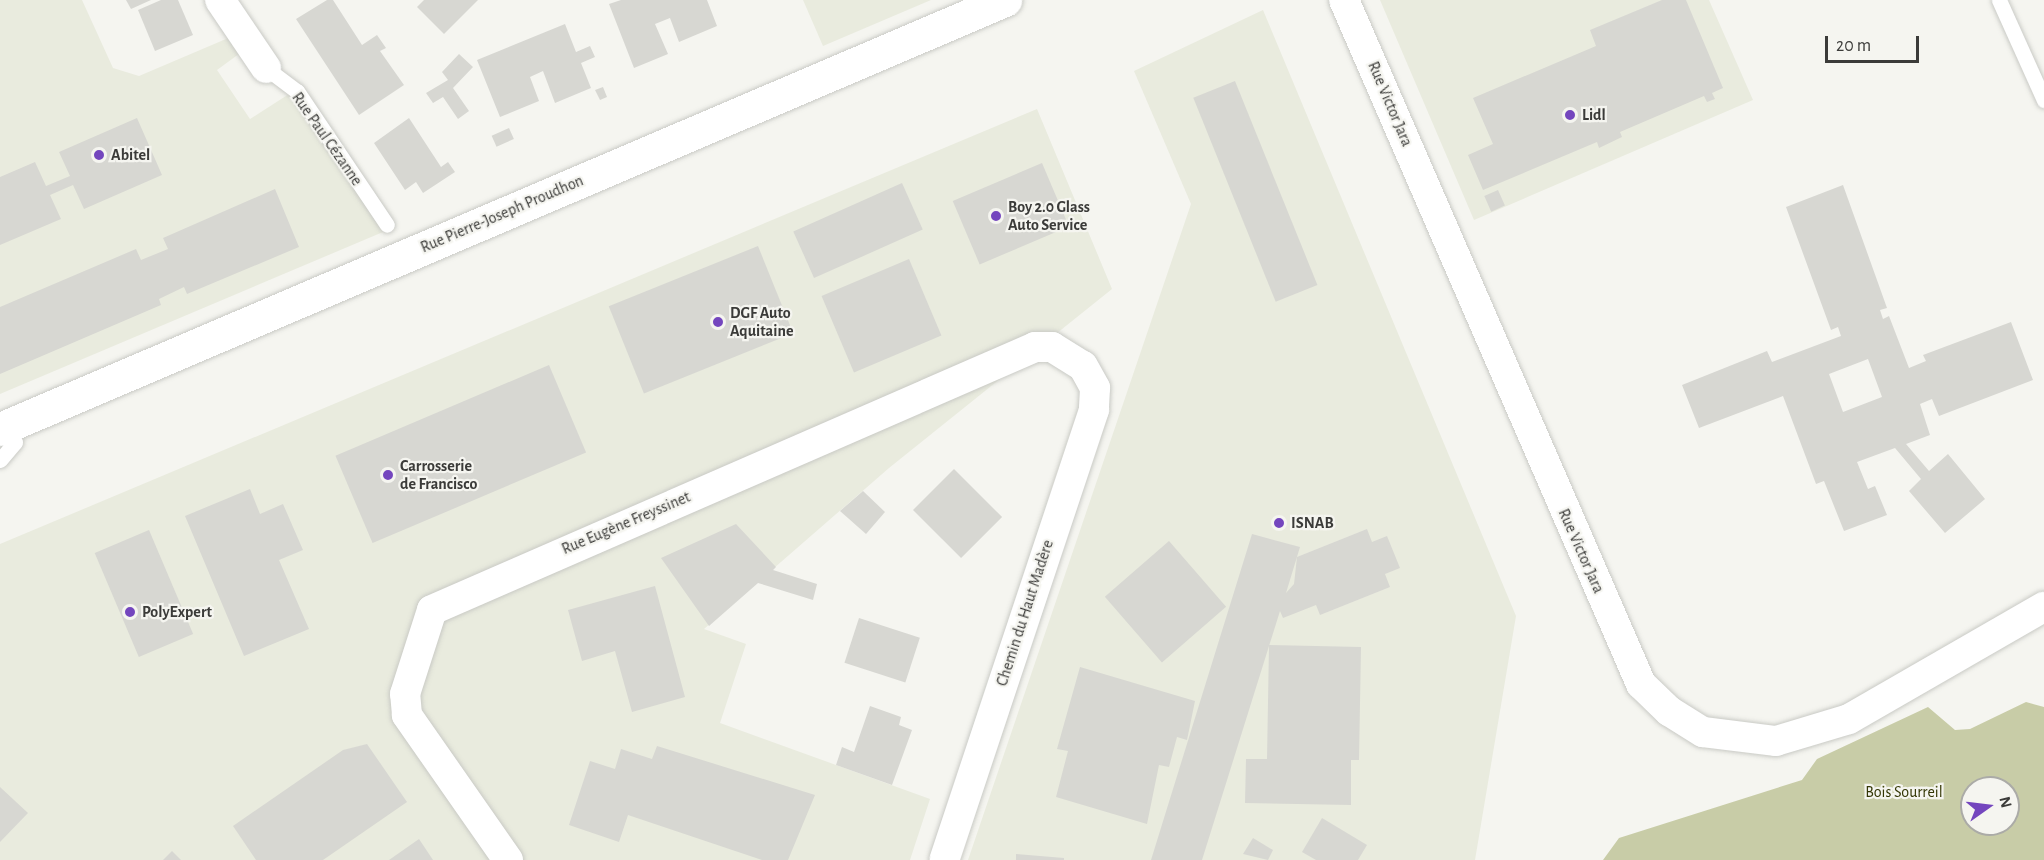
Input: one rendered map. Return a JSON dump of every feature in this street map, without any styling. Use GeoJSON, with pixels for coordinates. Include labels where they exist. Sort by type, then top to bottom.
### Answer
{"type":"FeatureCollection","features":[{"type":"Feature","properties":{"kind":"street","name":"Rue Paul Cézanne"},"geometry":{"type":"LineString","coordinates":[[220,0],[266,68]]}},
{"type":"Feature","properties":{"kind":"street","name":"Rue Pierre-Joseph Proudhon"},"geometry":{"type":"LineString","coordinates":[[4,428],[1005,0]]}},
{"type":"Feature","properties":{"kind":"street","name":"Rue Victor Jara"},"geometry":{"type":"LineString","coordinates":[[1344,0],[1641,684],[1669,711],[1703,732],[1776,741],[1849,719],[2044,607]]}},
{"type":"Feature","properties":{"kind":"street","name":"Rue Eugène Freyssinet"},"geometry":{"type":"LineString","coordinates":[[508,860],[407,714],[405,694],[427,618],[441,602],[1035,347],[1065,351],[1083,366]]}},
{"type":"Feature","properties":{"kind":"street","name":"Chemin du Haut Madère"},"geometry":{"type":"LineString","coordinates":[[944,860],[1094,410],[1095,388],[1083,366]]}},
{"type":"Feature","properties":{"kind":"lane"},"geometry":{"type":"LineString","coordinates":[[1999,0],[2044,100]]}},
{"type":"Feature","properties":{"kind":"lane","name":"Rue Paul Cézanne"},"geometry":{"type":"LineString","coordinates":[[266,68],[297,91],[387,225]]}},
{"type":"Feature","properties":{"kind":"lane"},"geometry":{"type":"LineString","coordinates":[[0,460],[15,442],[4,428]]}},
{"type":"Feature","properties":{"kind":"shaded area"},"geometry":{"type":"Polygon","coordinates":[[[0,0],[82,0],[113,68],[139,76],[233,36],[243,51],[217,70],[250,119],[289,94],[383,232],[0,394],[0,0]]]}},
{"type":"Feature","properties":{"kind":"shaded area"},"geometry":{"type":"Polygon","coordinates":[[[803,0],[931,0],[823,46],[803,0]]]}},
{"type":"Feature","properties":{"kind":"shaded area"},"geometry":{"type":"Polygon","coordinates":[[[1380,0],[1709,0],[1753,100],[1474,220],[1380,0]]]}},
{"type":"Feature","properties":{"kind":"shaded area","name":"ISNAB"},"geometry":{"type":"Polygon","coordinates":[[[1263,10],[1516,616],[1475,860],[968,860],[1191,204],[1134,71],[1263,10]]]}},
{"type":"Feature","properties":{"kind":"shaded area"},"geometry":{"type":"Polygon","coordinates":[[[1037,109],[1112,289],[889,468],[704,629],[746,644],[720,723],[930,799],[910,860],[0,860],[0,544],[1037,109]]]}},
{"type":"Feature","properties":{"kind":"green space","name":"Bois Sourreil"},"geometry":{"type":"Polygon","coordinates":[[[2026,702],[2044,707],[2044,860],[1603,860],[1619,838],[1802,780],[1817,759],[1928,707],[1955,730],[1970,729],[2026,702]]]}},
{"type":"Feature","properties":{"kind":"building"},"geometry":{"type":"Polygon","coordinates":[[[126,0],[151,0],[131,9],[126,0]]]}},
{"type":"Feature","properties":{"kind":"building"},"geometry":{"type":"Polygon","coordinates":[[[161,0],[178,0],[193,35],[155,51],[138,10],[161,0]]]}},
{"type":"Feature","properties":{"kind":"building"},"geometry":{"type":"Polygon","coordinates":[[[327,0],[333,0],[362,45],[377,35],[386,48],[380,51],[404,85],[359,115],[296,19],[327,0]]]}},
{"type":"Feature","properties":{"kind":"building"},"geometry":{"type":"Polygon","coordinates":[[[424,0],[478,0],[444,34],[417,7],[424,0]]]}},
{"type":"Feature","properties":{"kind":"building"},"geometry":{"type":"Polygon","coordinates":[[[621,0],[707,0],[717,26],[679,42],[670,18],[655,24],[668,54],[634,68],[609,4],[621,0]]]}},
{"type":"Feature","properties":{"kind":"building","name":"Lidl"},"geometry":{"type":"Polygon","coordinates":[[[1662,0],[1686,0],[1723,88],[1712,93],[1715,99],[1707,102],[1704,96],[1620,132],[1622,137],[1599,148],[1597,142],[1483,190],[1468,155],[1493,144],[1473,98],[1596,46],[1590,30],[1662,0]]]}},
{"type":"Feature","properties":{"kind":"building"},"geometry":{"type":"Polygon","coordinates":[[[565,24],[576,52],[590,46],[595,57],[581,63],[591,88],[555,103],[543,71],[530,77],[539,101],[500,117],[477,60],[565,24]]]}},
{"type":"Feature","properties":{"kind":"building"},"geometry":{"type":"Polygon","coordinates":[[[459,54],[473,67],[453,88],[469,111],[458,119],[443,97],[433,103],[426,93],[448,80],[442,72],[459,54]]]}},
{"type":"Feature","properties":{"kind":"building"},"geometry":{"type":"Polygon","coordinates":[[[1235,81],[1317,285],[1276,302],[1193,98],[1235,81]]]}},
{"type":"Feature","properties":{"kind":"building"},"geometry":{"type":"Polygon","coordinates":[[[603,87],[607,97],[600,100],[595,90],[603,87]]]}},
{"type":"Feature","properties":{"kind":"building"},"geometry":{"type":"Polygon","coordinates":[[[137,118],[162,175],[84,209],[73,185],[50,195],[61,219],[0,245],[0,177],[35,162],[46,186],[70,176],[59,152],[137,118]]]}},
{"type":"Feature","properties":{"kind":"building"},"geometry":{"type":"Polygon","coordinates":[[[409,118],[441,167],[448,162],[455,172],[423,193],[416,182],[405,190],[374,143],[409,118]]]}},
{"type":"Feature","properties":{"kind":"building"},"geometry":{"type":"Polygon","coordinates":[[[509,128],[514,139],[497,147],[492,136],[509,128]]]}},
{"type":"Feature","properties":{"kind":"building"},"geometry":{"type":"Polygon","coordinates":[[[1042,163],[1069,227],[980,264],[953,201],[1042,163]]]}},
{"type":"Feature","properties":{"kind":"building"},"geometry":{"type":"Polygon","coordinates":[[[902,183],[923,230],[814,278],[793,231],[902,183]]]}},
{"type":"Feature","properties":{"kind":"building"},"geometry":{"type":"Polygon","coordinates":[[[1843,185],[1887,308],[1880,310],[1883,319],[1889,316],[1909,368],[1926,361],[1923,355],[2011,322],[2033,380],[1939,416],[1932,399],[1920,404],[1930,435],[1906,444],[1929,471],[1948,454],[1985,499],[1945,533],[1909,491],[1921,479],[1895,448],[1857,462],[1868,489],[1875,486],[1887,515],[1844,531],[1824,481],[1816,484],[1783,396],[1699,428],[1682,385],[1767,351],[1772,362],[1841,336],[1838,327],[1831,330],[1786,207],[1843,185]],[[1868,359],[1829,374],[1843,412],[1882,397],[1868,359]]]}},
{"type":"Feature","properties":{"kind":"building"},"geometry":{"type":"Polygon","coordinates":[[[275,189],[299,247],[187,294],[184,287],[159,299],[161,305],[0,374],[0,307],[136,249],[141,260],[168,249],[163,238],[275,189]]]}},
{"type":"Feature","properties":{"kind":"building"},"geometry":{"type":"Polygon","coordinates":[[[1498,190],[1505,206],[1491,212],[1484,196],[1498,190]]]}},
{"type":"Feature","properties":{"kind":"building"},"geometry":{"type":"Polygon","coordinates":[[[758,246],[793,333],[644,393],[609,306],[758,246]]]}},
{"type":"Feature","properties":{"kind":"building"},"geometry":{"type":"Polygon","coordinates":[[[909,259],[941,335],[854,373],[822,296],[909,259]]]}},
{"type":"Feature","properties":{"kind":"building"},"geometry":{"type":"Polygon","coordinates":[[[549,365],[586,452],[373,543],[335,456],[549,365]]]}},
{"type":"Feature","properties":{"kind":"building"},"geometry":{"type":"Polygon","coordinates":[[[954,469],[1002,517],[961,558],[913,510],[954,469]]]}},
{"type":"Feature","properties":{"kind":"building"},"geometry":{"type":"Polygon","coordinates":[[[250,489],[260,514],[283,504],[303,550],[279,560],[309,629],[244,656],[185,516],[250,489]]]}},
{"type":"Feature","properties":{"kind":"building"},"geometry":{"type":"Polygon","coordinates":[[[863,491],[885,512],[866,534],[840,511],[863,491]]]}},
{"type":"Feature","properties":{"kind":"building"},"geometry":{"type":"Polygon","coordinates":[[[736,524],[776,567],[773,570],[817,584],[813,600],[758,583],[709,626],[661,558],[736,524]]]}},
{"type":"Feature","properties":{"kind":"building"},"geometry":{"type":"Polygon","coordinates":[[[1367,529],[1372,542],[1387,536],[1400,568],[1385,574],[1390,587],[1320,615],[1316,605],[1283,618],[1280,611],[1202,860],[1151,860],[1252,534],[1300,547],[1286,593],[1294,584],[1297,557],[1367,529]]]}},
{"type":"Feature","properties":{"kind":"building"},"geometry":{"type":"Polygon","coordinates":[[[149,530],[193,634],[139,657],[95,553],[149,530]]]}},
{"type":"Feature","properties":{"kind":"building"},"geometry":{"type":"Polygon","coordinates":[[[1169,541],[1226,607],[1162,662],[1105,597],[1169,541]]]}},
{"type":"Feature","properties":{"kind":"building"},"geometry":{"type":"Polygon","coordinates":[[[655,586],[685,697],[632,712],[615,651],[582,661],[568,610],[655,586]]]}},
{"type":"Feature","properties":{"kind":"building"},"geometry":{"type":"Polygon","coordinates":[[[859,618],[920,638],[905,682],[844,663],[859,618]]]}},
{"type":"Feature","properties":{"kind":"building"},"geometry":{"type":"Polygon","coordinates":[[[1269,645],[1361,647],[1359,760],[1351,760],[1351,805],[1245,803],[1246,759],[1267,759],[1269,645]]]}},
{"type":"Feature","properties":{"kind":"building"},"geometry":{"type":"Polygon","coordinates":[[[1080,667],[1195,701],[1187,740],[1177,737],[1169,767],[1159,765],[1147,824],[1056,797],[1068,751],[1057,749],[1080,667]]]}},
{"type":"Feature","properties":{"kind":"building"},"geometry":{"type":"Polygon","coordinates":[[[870,706],[901,717],[899,725],[912,730],[892,785],[836,765],[842,747],[854,752],[870,706]]]}},
{"type":"Feature","properties":{"kind":"building"},"geometry":{"type":"Polygon","coordinates":[[[367,744],[407,802],[323,860],[256,860],[233,826],[343,750],[367,744]]]}},
{"type":"Feature","properties":{"kind":"building"},"geometry":{"type":"Polygon","coordinates":[[[657,746],[815,795],[788,860],[762,860],[628,815],[619,842],[569,825],[590,761],[615,769],[621,749],[652,759],[657,746]]]}},
{"type":"Feature","properties":{"kind":"building"},"geometry":{"type":"Polygon","coordinates":[[[0,787],[28,813],[0,842],[0,787]]]}},
{"type":"Feature","properties":{"kind":"building"},"geometry":{"type":"Polygon","coordinates":[[[1322,818],[1367,845],[1358,860],[1316,860],[1302,852],[1322,818]]]}},
{"type":"Feature","properties":{"kind":"building"},"geometry":{"type":"Polygon","coordinates":[[[1253,838],[1273,850],[1268,860],[1243,854],[1253,838]]]}},
{"type":"Feature","properties":{"kind":"building"},"geometry":{"type":"Polygon","coordinates":[[[419,839],[433,860],[389,860],[419,839]]]}},
{"type":"Feature","properties":{"kind":"building"},"geometry":{"type":"Polygon","coordinates":[[[172,851],[181,860],[163,860],[172,851]]]}},
{"type":"Feature","properties":{"kind":"building"},"geometry":{"type":"Polygon","coordinates":[[[1016,854],[1064,858],[1064,860],[1016,860],[1016,854]]]}},
{"type":"Feature","properties":{"kind":"place","name":"Lidl"},"geometry":{"type":"Point","coordinates":[1570,115]}},
{"type":"Feature","properties":{"kind":"place","name":"Abitel"},"geometry":{"type":"Point","coordinates":[99,155]}},
{"type":"Feature","properties":{"kind":"place","name":"Boy 2.0 Glass Auto Service"},"geometry":{"type":"Point","coordinates":[996,216]}},
{"type":"Feature","properties":{"kind":"place","name":"DGF Auto Aquitaine"},"geometry":{"type":"Point","coordinates":[718,322]}},
{"type":"Feature","properties":{"kind":"place","name":"Carrosserie de Francisco"},"geometry":{"type":"Point","coordinates":[388,475]}},
{"type":"Feature","properties":{"kind":"place","name":"ISNAB"},"geometry":{"type":"Point","coordinates":[1279,523]}},
{"type":"Feature","properties":{"kind":"place","name":"PolyExpert"},"geometry":{"type":"Point","coordinates":[130,612]}}]}
